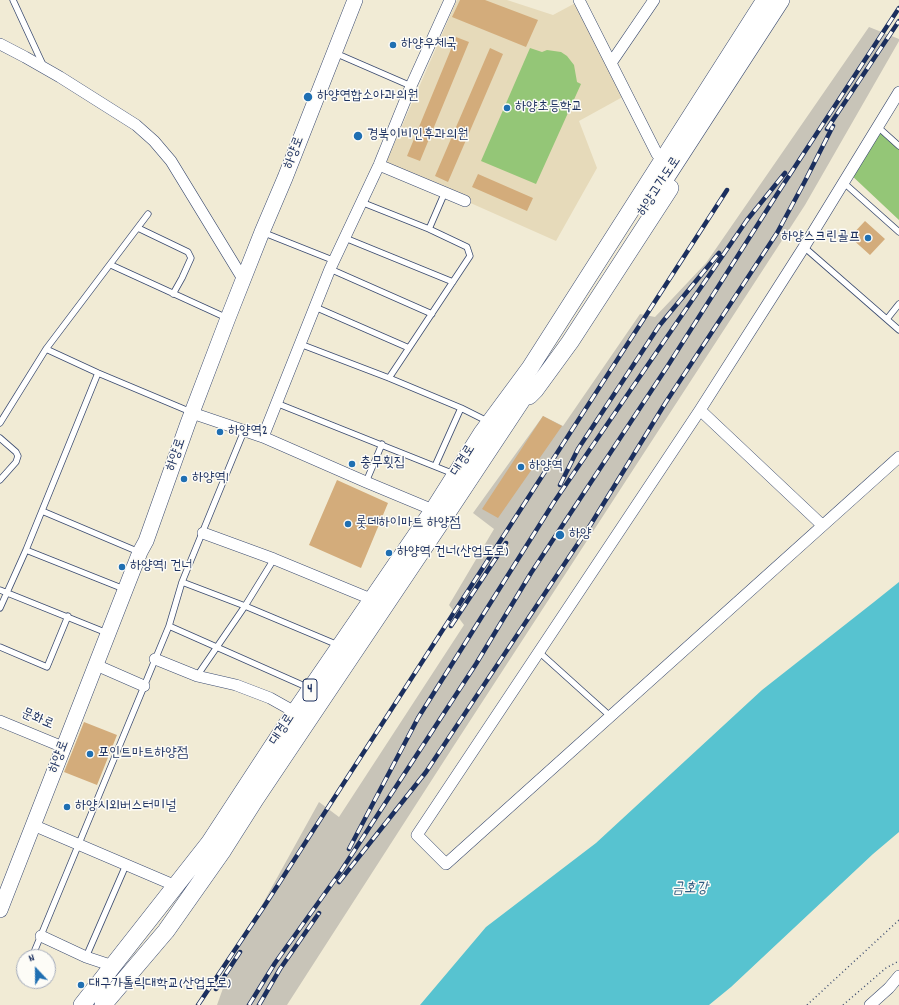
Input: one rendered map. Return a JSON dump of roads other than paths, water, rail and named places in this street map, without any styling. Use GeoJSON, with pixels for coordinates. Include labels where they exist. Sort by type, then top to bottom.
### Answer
{"type":"FeatureCollection","features":[{"type":"Feature","properties":{"kind":"main road"},"geometry":{"type":"LineString","coordinates":[[483,427],[492,408],[549,324],[757,0]]}},
{"type":"Feature","properties":{"kind":"main road","name":"하양고가도로"},"geometry":{"type":"LineString","coordinates":[[534,371],[765,0]]}},
{"type":"Feature","properties":{"kind":"main road","name":"하양고가도로"},"geometry":{"type":"LineString","coordinates":[[534,371],[781,0]]}},
{"type":"Feature","properties":{"kind":"main road"},"geometry":{"type":"LineString","coordinates":[[515,408],[535,390],[570,342],[794,0]]}},
{"type":"Feature","properties":{"kind":"main road","name":"대경로"},"geometry":{"type":"LineString","coordinates":[[82,1005],[210,842],[371,599],[440,512],[515,408],[534,371]]}},
{"type":"Feature","properties":{"kind":"main road","name":"대경로"},"geometry":{"type":"LineString","coordinates":[[103,1005],[166,930],[223,850],[440,512],[456,474],[483,427],[534,371]]}},
{"type":"Feature","properties":{"kind":"street","name":"하양로"},"geometry":{"type":"LineString","coordinates":[[0,910],[140,552],[146,541],[192,413],[243,279],[286,178],[355,0]]}},
{"type":"Feature","properties":{"kind":"street"},"geometry":{"type":"LineString","coordinates":[[263,437],[315,307],[361,202],[379,165],[411,86],[450,0]]}},
{"type":"Feature","properties":{"kind":"street"},"geometry":{"type":"LineString","coordinates":[[579,0],[657,154]]}},
{"type":"Feature","properties":{"kind":"street"},"geometry":{"type":"LineString","coordinates":[[611,63],[654,0]]}},
{"type":"Feature","properties":{"kind":"street"},"geometry":{"type":"LineString","coordinates":[[0,44],[44,68],[136,125],[154,141],[171,161],[243,279]]}},
{"type":"Feature","properties":{"kind":"street"},"geometry":{"type":"LineString","coordinates":[[899,92],[804,247],[700,410],[417,835],[446,864],[899,457]]}},
{"type":"Feature","properties":{"kind":"street"},"geometry":{"type":"LineString","coordinates":[[379,165],[465,201]]}},
{"type":"Feature","properties":{"kind":"street"},"geometry":{"type":"LineString","coordinates":[[700,410],[822,525]]}},
{"type":"Feature","properties":{"kind":"street"},"geometry":{"type":"LineString","coordinates":[[192,413],[263,437],[366,482],[440,512]]}},
{"type":"Feature","properties":{"kind":"street"},"geometry":{"type":"LineString","coordinates":[[203,533],[274,559],[371,599]]}},
{"type":"Feature","properties":{"kind":"street"},"geometry":{"type":"LineString","coordinates":[[155,658],[197,676],[236,685],[270,698],[295,712]]}},
{"type":"Feature","properties":{"kind":"street"},"geometry":{"type":"LineString","coordinates":[[96,665],[144,686]]}},
{"type":"Feature","properties":{"kind":"street","name":"문화로"},"geometry":{"type":"LineString","coordinates":[[0,721],[63,747]]}},
{"type":"Feature","properties":{"kind":"street"},"geometry":{"type":"LineString","coordinates":[[33,825],[176,886]]}},
{"type":"Feature","properties":{"kind":"street"},"geometry":{"type":"LineString","coordinates":[[41,936],[86,957],[113,966]]}},
{"type":"Feature","properties":{"kind":"street"},"geometry":{"type":"LineString","coordinates":[[870,1005],[889,988],[899,976]]}},
{"type":"Feature","properties":{"kind":"lane"},"geometry":{"type":"LineString","coordinates":[[13,0],[44,68]]}},
{"type":"Feature","properties":{"kind":"lane"},"geometry":{"type":"LineString","coordinates":[[334,52],[411,86]]}},
{"type":"Feature","properties":{"kind":"lane"},"geometry":{"type":"LineString","coordinates":[[878,126],[899,146]]}},
{"type":"Feature","properties":{"kind":"lane"},"geometry":{"type":"LineString","coordinates":[[843,182],[899,232]]}},
{"type":"Feature","properties":{"kind":"lane"},"geometry":{"type":"LineString","coordinates":[[429,229],[445,192]]}},
{"type":"Feature","properties":{"kind":"lane"},"geometry":{"type":"LineString","coordinates":[[361,202],[429,229],[467,247],[470,256],[388,378]]}},
{"type":"Feature","properties":{"kind":"lane"},"geometry":{"type":"LineString","coordinates":[[0,423],[46,349],[111,265],[148,214]]}},
{"type":"Feature","properties":{"kind":"lane"},"geometry":{"type":"LineString","coordinates":[[138,228],[188,252],[191,258],[182,278],[172,294]]}},
{"type":"Feature","properties":{"kind":"lane"},"geometry":{"type":"LineString","coordinates":[[262,232],[432,314]]}},
{"type":"Feature","properties":{"kind":"lane"},"geometry":{"type":"LineString","coordinates":[[345,238],[453,282]]}},
{"type":"Feature","properties":{"kind":"lane"},"geometry":{"type":"LineString","coordinates":[[804,247],[899,330]]}},
{"type":"Feature","properties":{"kind":"lane"},"geometry":{"type":"LineString","coordinates":[[111,265],[172,294],[228,318]]}},
{"type":"Feature","properties":{"kind":"lane"},"geometry":{"type":"LineString","coordinates":[[886,319],[899,304]]}},
{"type":"Feature","properties":{"kind":"lane"},"geometry":{"type":"LineString","coordinates":[[315,307],[409,348]]}},
{"type":"Feature","properties":{"kind":"lane"},"geometry":{"type":"LineString","coordinates":[[300,344],[461,408],[483,427]]}},
{"type":"Feature","properties":{"kind":"lane"},"geometry":{"type":"LineString","coordinates":[[46,349],[192,413]]}},
{"type":"Feature","properties":{"kind":"lane"},"geometry":{"type":"LineString","coordinates":[[0,608],[26,550],[98,373]]}},
{"type":"Feature","properties":{"kind":"lane"},"geometry":{"type":"LineString","coordinates":[[276,403],[456,474]]}},
{"type":"Feature","properties":{"kind":"lane"},"geometry":{"type":"LineString","coordinates":[[435,466],[461,408]]}},
{"type":"Feature","properties":{"kind":"lane"},"geometry":{"type":"LineString","coordinates":[[35,949],[169,626],[182,582],[244,431]]}},
{"type":"Feature","properties":{"kind":"lane"},"geometry":{"type":"LineString","coordinates":[[0,438],[16,452],[18,456],[16,462],[0,480]]}},
{"type":"Feature","properties":{"kind":"lane"},"geometry":{"type":"LineString","coordinates":[[366,482],[382,444]]}},
{"type":"Feature","properties":{"kind":"lane"},"geometry":{"type":"LineString","coordinates":[[42,511],[140,552]]}},
{"type":"Feature","properties":{"kind":"lane"},"geometry":{"type":"LineString","coordinates":[[26,550],[126,590]]}},
{"type":"Feature","properties":{"kind":"lane"},"geometry":{"type":"LineString","coordinates":[[197,676],[245,606],[274,559]]}},
{"type":"Feature","properties":{"kind":"lane"},"geometry":{"type":"LineString","coordinates":[[182,582],[245,606],[339,646]]}},
{"type":"Feature","properties":{"kind":"lane"},"geometry":{"type":"LineString","coordinates":[[0,590],[109,633]]}},
{"type":"Feature","properties":{"kind":"lane"},"geometry":{"type":"LineString","coordinates":[[0,647],[47,667],[68,616]]}},
{"type":"Feature","properties":{"kind":"lane"},"geometry":{"type":"LineString","coordinates":[[169,626],[311,689]]}},
{"type":"Feature","properties":{"kind":"lane"},"geometry":{"type":"LineString","coordinates":[[539,652],[610,716]]}},
{"type":"Feature","properties":{"kind":"lane"},"geometry":{"type":"LineString","coordinates":[[86,957],[126,865]]}},
{"type":"Feature","properties":{"kind":"water","name":"금호강"},"geometry":{"type":"Polygon","coordinates":[[[899,582],[899,832],[873,854],[731,987],[709,1005],[420,1005],[486,927],[596,843],[762,690],[899,582]]]}},
{"type":"Feature","properties":{"kind":"railway"},"geometry":{"type":"LineString","coordinates":[[249,1005],[275,963],[341,871],[476,664],[531,573],[667,367],[781,188],[899,8]]}},
{"type":"Feature","properties":{"kind":"railway"},"geometry":{"type":"LineString","coordinates":[[827,129],[899,21]]}},
{"type":"Feature","properties":{"kind":"railway"},"geometry":{"type":"LineString","coordinates":[[339,882],[426,772],[591,524],[666,402],[777,233],[833,126]]}},
{"type":"Feature","properties":{"kind":"railway"},"geometry":{"type":"LineString","coordinates":[[349,849],[418,718],[554,502],[747,220],[785,173]]}},
{"type":"Feature","properties":{"kind":"railway"},"geometry":{"type":"LineString","coordinates":[[198,1005],[265,905],[727,190]]}},
{"type":"Feature","properties":{"kind":"railway"},"geometry":{"type":"LineString","coordinates":[[560,485],[578,449],[659,326],[719,253]]}},
{"type":"Feature","properties":{"kind":"railway"},"geometry":{"type":"LineString","coordinates":[[451,626],[506,543]]}},
{"type":"Feature","properties":{"kind":"railway"},"geometry":{"type":"LineString","coordinates":[[259,1005],[280,969],[319,913]]}},
{"type":"Feature","properties":{"kind":"railway"},"geometry":{"type":"LineString","coordinates":[[216,989],[240,952]]}},
{"type":"Feature","properties":{"kind":"place","name":"하양우체국"},"geometry":{"type":"Point","coordinates":[393,45]}},
{"type":"Feature","properties":{"kind":"place","name":"하양연합소아과의원"},"geometry":{"type":"Point","coordinates":[308,97]}},
{"type":"Feature","properties":{"kind":"place","name":"하양초등학교"},"geometry":{"type":"Point","coordinates":[507,108]}},
{"type":"Feature","properties":{"kind":"place","name":"경북이비인후과의원"},"geometry":{"type":"Point","coordinates":[358,136]}},
{"type":"Feature","properties":{"kind":"place","name":"하양스크린골프"},"geometry":{"type":"Point","coordinates":[868,238]}},
{"type":"Feature","properties":{"kind":"place","name":"하양역2"},"geometry":{"type":"Point","coordinates":[220,432]}},
{"type":"Feature","properties":{"kind":"place","name":"충무횟집"},"geometry":{"type":"Point","coordinates":[352,464]}},
{"type":"Feature","properties":{"kind":"place","name":"하양역"},"geometry":{"type":"Point","coordinates":[521,467]}},
{"type":"Feature","properties":{"kind":"place","name":"하양역1"},"geometry":{"type":"Point","coordinates":[184,479]}},
{"type":"Feature","properties":{"kind":"place","name":"롯데하이마트 하양점"},"geometry":{"type":"Point","coordinates":[348,524]}},
{"type":"Feature","properties":{"kind":"place","name":"하양"},"geometry":{"type":"Point","coordinates":[560,535]}},
{"type":"Feature","properties":{"kind":"place","name":"하양역 건너(산업도로)"},"geometry":{"type":"Point","coordinates":[389,553]}},
{"type":"Feature","properties":{"kind":"place","name":"하양역1 건너"},"geometry":{"type":"Point","coordinates":[122,567]}},
{"type":"Feature","properties":{"kind":"place","name":"포인트마트하양점"},"geometry":{"type":"Point","coordinates":[90,754]}},
{"type":"Feature","properties":{"kind":"place","name":"하양시외버스터미널"},"geometry":{"type":"Point","coordinates":[67,807]}},
{"type":"Feature","properties":{"kind":"place","name":"대구가톨릭대학교(산업도로)"},"geometry":{"type":"Point","coordinates":[81,985]}}]}
